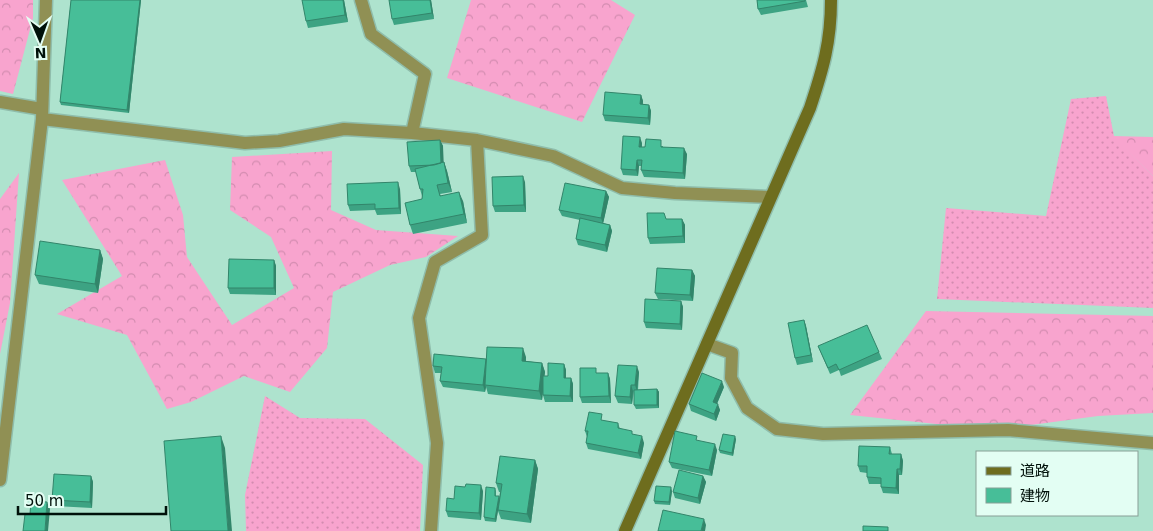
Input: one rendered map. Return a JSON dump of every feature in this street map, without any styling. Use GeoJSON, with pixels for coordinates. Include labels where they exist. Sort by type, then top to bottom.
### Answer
{"type":"FeatureCollection","features":[{"type":"Feature","properties":{"kind":"street"},"geometry":{"type":"LineString","coordinates":[[0,480],[42,114],[46,0]]}},
{"type":"Feature","properties":{"kind":"street"},"geometry":{"type":"LineString","coordinates":[[362,0],[371,34],[425,74],[412,133]]}},
{"type":"Feature","properties":{"kind":"street"},"geometry":{"type":"LineString","coordinates":[[625,531],[810,108],[823,69],[831,33],[831,0]]}},
{"type":"Feature","properties":{"kind":"street"},"geometry":{"type":"LineString","coordinates":[[0,102],[42,114],[246,143],[279,141],[344,128],[478,140],[553,156],[622,188],[675,194],[770,197]]}},
{"type":"Feature","properties":{"kind":"street"},"geometry":{"type":"LineString","coordinates":[[431,531],[437,443],[419,318],[435,262],[482,235],[478,140]]}},
{"type":"Feature","properties":{"kind":"street"},"geometry":{"type":"LineString","coordinates":[[707,344],[732,353],[731,378],[747,408],[777,429],[824,434],[1008,430],[1153,443]]}},
{"type":"Feature","properties":{"kind":"green space"},"geometry":{"type":"Polygon","coordinates":[[[0,0],[33,0],[33,18],[13,94],[0,91],[0,0]]]}},
{"type":"Feature","properties":{"kind":"green space"},"geometry":{"type":"Polygon","coordinates":[[[471,0],[611,0],[635,15],[582,122],[447,78],[471,0]]]}},
{"type":"Feature","properties":{"kind":"green space"},"geometry":{"type":"Polygon","coordinates":[[[1106,96],[1114,136],[1153,176],[1153,308],[937,299],[946,208],[1046,216],[1071,99],[1106,96]]]}},
{"type":"Feature","properties":{"kind":"green space"},"geometry":{"type":"Polygon","coordinates":[[[1113,136],[1153,137],[1153,176],[1113,136]]]}},
{"type":"Feature","properties":{"kind":"green space"},"geometry":{"type":"Polygon","coordinates":[[[332,151],[331,210],[376,230],[458,236],[426,257],[390,265],[333,292],[327,348],[290,392],[244,376],[191,402],[167,409],[127,335],[57,314],[122,276],[62,180],[165,160],[183,215],[187,257],[232,325],[294,288],[271,237],[230,210],[232,157],[332,151]]]}},
{"type":"Feature","properties":{"kind":"green space"},"geometry":{"type":"Polygon","coordinates":[[[19,173],[10,303],[0,354],[0,199],[19,173]]]}},
{"type":"Feature","properties":{"kind":"green space"},"geometry":{"type":"Polygon","coordinates":[[[926,311],[1153,316],[1153,413],[1098,416],[994,430],[850,415],[926,311]]]}},
{"type":"Feature","properties":{"kind":"green space"},"geometry":{"type":"Polygon","coordinates":[[[265,396],[300,418],[365,419],[423,465],[420,531],[246,531],[245,495],[265,396]]]}},
{"type":"Feature","properties":{"kind":"building"},"geometry":{"type":"Polygon","coordinates":[[[71,0],[140,0],[127,110],[60,102],[71,0]]]}},
{"type":"Feature","properties":{"kind":"building"},"geometry":{"type":"Polygon","coordinates":[[[302,0],[343,0],[345,15],[306,21],[302,0]]]}},
{"type":"Feature","properties":{"kind":"building"},"geometry":{"type":"Polygon","coordinates":[[[389,0],[430,0],[432,13],[392,19],[389,0]]]}},
{"type":"Feature","properties":{"kind":"building"},"geometry":{"type":"Polygon","coordinates":[[[757,0],[805,0],[805,1],[758,9],[757,0]]]}},
{"type":"Feature","properties":{"kind":"building"},"geometry":{"type":"Polygon","coordinates":[[[605,92],[641,95],[640,104],[649,105],[648,118],[603,115],[605,92]]]}},
{"type":"Feature","properties":{"kind":"building"},"geometry":{"type":"Polygon","coordinates":[[[623,136],[640,137],[639,147],[645,147],[646,139],[661,140],[661,147],[684,148],[683,173],[641,170],[642,160],[637,160],[636,170],[621,169],[623,136]]]}},
{"type":"Feature","properties":{"kind":"building"},"geometry":{"type":"Polygon","coordinates":[[[440,140],[441,163],[409,166],[407,142],[440,140]]]}},
{"type":"Feature","properties":{"kind":"building"},"geometry":{"type":"Polygon","coordinates":[[[444,162],[448,183],[437,185],[440,196],[459,192],[464,214],[410,225],[405,203],[422,199],[423,189],[420,189],[415,169],[444,162]]]}},
{"type":"Feature","properties":{"kind":"building"},"geometry":{"type":"Polygon","coordinates":[[[523,176],[524,205],[493,206],[492,177],[523,176]]]}},
{"type":"Feature","properties":{"kind":"building"},"geometry":{"type":"Polygon","coordinates":[[[398,182],[399,208],[375,209],[375,204],[348,205],[347,184],[398,182]]]}},
{"type":"Feature","properties":{"kind":"building"},"geometry":{"type":"Polygon","coordinates":[[[565,183],[606,191],[601,218],[559,210],[565,183]]]}},
{"type":"Feature","properties":{"kind":"building"},"geometry":{"type":"Polygon","coordinates":[[[647,213],[664,213],[666,219],[682,219],[683,236],[648,238],[647,213]]]}},
{"type":"Feature","properties":{"kind":"building"},"geometry":{"type":"Polygon","coordinates":[[[580,218],[610,225],[605,245],[576,239],[580,218]]]}},
{"type":"Feature","properties":{"kind":"building"},"geometry":{"type":"Polygon","coordinates":[[[40,241],[100,250],[95,284],[35,275],[40,241]]]}},
{"type":"Feature","properties":{"kind":"building"},"geometry":{"type":"Polygon","coordinates":[[[229,259],[274,260],[274,288],[228,288],[229,259]]]}},
{"type":"Feature","properties":{"kind":"building"},"geometry":{"type":"Polygon","coordinates":[[[657,268],[692,270],[690,295],[655,293],[657,268]]]}},
{"type":"Feature","properties":{"kind":"building"},"geometry":{"type":"Polygon","coordinates":[[[645,299],[681,301],[680,324],[644,322],[645,299]]]}},
{"type":"Feature","properties":{"kind":"building"},"geometry":{"type":"Polygon","coordinates":[[[804,320],[811,355],[795,358],[788,323],[804,320]]]}},
{"type":"Feature","properties":{"kind":"building"},"geometry":{"type":"Polygon","coordinates":[[[867,325],[879,352],[839,370],[836,364],[828,368],[818,346],[867,325]]]}},
{"type":"Feature","properties":{"kind":"building"},"geometry":{"type":"Polygon","coordinates":[[[487,347],[523,348],[522,361],[542,363],[539,391],[485,385],[487,347]]]}},
{"type":"Feature","properties":{"kind":"building"},"geometry":{"type":"Polygon","coordinates":[[[434,354],[486,359],[483,385],[440,381],[442,367],[433,366],[434,354]]]}},
{"type":"Feature","properties":{"kind":"building"},"geometry":{"type":"Polygon","coordinates":[[[548,363],[564,364],[564,378],[571,378],[570,396],[543,395],[543,376],[548,376],[548,363]]]}},
{"type":"Feature","properties":{"kind":"building"},"geometry":{"type":"Polygon","coordinates":[[[618,365],[637,366],[635,385],[631,385],[630,397],[615,396],[618,365]]]}},
{"type":"Feature","properties":{"kind":"building"},"geometry":{"type":"Polygon","coordinates":[[[580,368],[596,368],[596,373],[608,373],[609,396],[580,397],[580,368]]]}},
{"type":"Feature","properties":{"kind":"building"},"geometry":{"type":"Polygon","coordinates":[[[702,373],[722,381],[713,402],[718,404],[714,414],[689,404],[702,373]]]}},
{"type":"Feature","properties":{"kind":"building"},"geometry":{"type":"Polygon","coordinates":[[[657,389],[657,405],[634,405],[634,390],[657,389]]]}},
{"type":"Feature","properties":{"kind":"building"},"geometry":{"type":"Polygon","coordinates":[[[589,412],[602,414],[601,420],[618,423],[618,428],[632,431],[632,434],[642,436],[638,453],[586,443],[588,431],[585,431],[589,412]]]}},
{"type":"Feature","properties":{"kind":"building"},"geometry":{"type":"Polygon","coordinates":[[[675,431],[697,436],[696,440],[715,444],[709,470],[669,462],[675,431]]]}},
{"type":"Feature","properties":{"kind":"building"},"geometry":{"type":"Polygon","coordinates":[[[723,434],[735,436],[732,453],[719,450],[723,434]]]}},
{"type":"Feature","properties":{"kind":"building"},"geometry":{"type":"Polygon","coordinates":[[[221,436],[228,531],[171,531],[164,441],[221,436]]]}},
{"type":"Feature","properties":{"kind":"building"},"geometry":{"type":"Polygon","coordinates":[[[859,446],[890,447],[889,454],[901,454],[900,469],[897,469],[896,488],[881,487],[881,478],[867,477],[867,466],[858,466],[859,446]]]}},
{"type":"Feature","properties":{"kind":"building"},"geometry":{"type":"Polygon","coordinates":[[[500,456],[535,460],[527,514],[498,510],[502,484],[496,483],[500,456]]]}},
{"type":"Feature","properties":{"kind":"building"},"geometry":{"type":"Polygon","coordinates":[[[679,470],[703,476],[698,498],[673,492],[679,470]]]}},
{"type":"Feature","properties":{"kind":"building"},"geometry":{"type":"Polygon","coordinates":[[[54,474],[91,476],[90,502],[52,500],[54,474]]]}},
{"type":"Feature","properties":{"kind":"building"},"geometry":{"type":"Polygon","coordinates":[[[466,484],[481,485],[479,513],[446,511],[447,498],[454,499],[455,486],[465,487],[466,484]]]}},
{"type":"Feature","properties":{"kind":"building"},"geometry":{"type":"Polygon","coordinates":[[[656,486],[671,487],[669,502],[654,501],[656,486]]]}},
{"type":"Feature","properties":{"kind":"building"},"geometry":{"type":"Polygon","coordinates":[[[486,487],[495,488],[495,496],[499,496],[495,519],[484,517],[486,487]]]}},
{"type":"Feature","properties":{"kind":"building"},"geometry":{"type":"Polygon","coordinates":[[[31,501],[47,502],[45,531],[23,531],[25,514],[30,514],[31,501]]]}},
{"type":"Feature","properties":{"kind":"building"},"geometry":{"type":"Polygon","coordinates":[[[663,510],[704,519],[701,531],[658,531],[663,510]]]}},
{"type":"Feature","properties":{"kind":"building"},"geometry":{"type":"Polygon","coordinates":[[[863,526],[888,527],[888,531],[863,531],[863,526]]]}}]}
